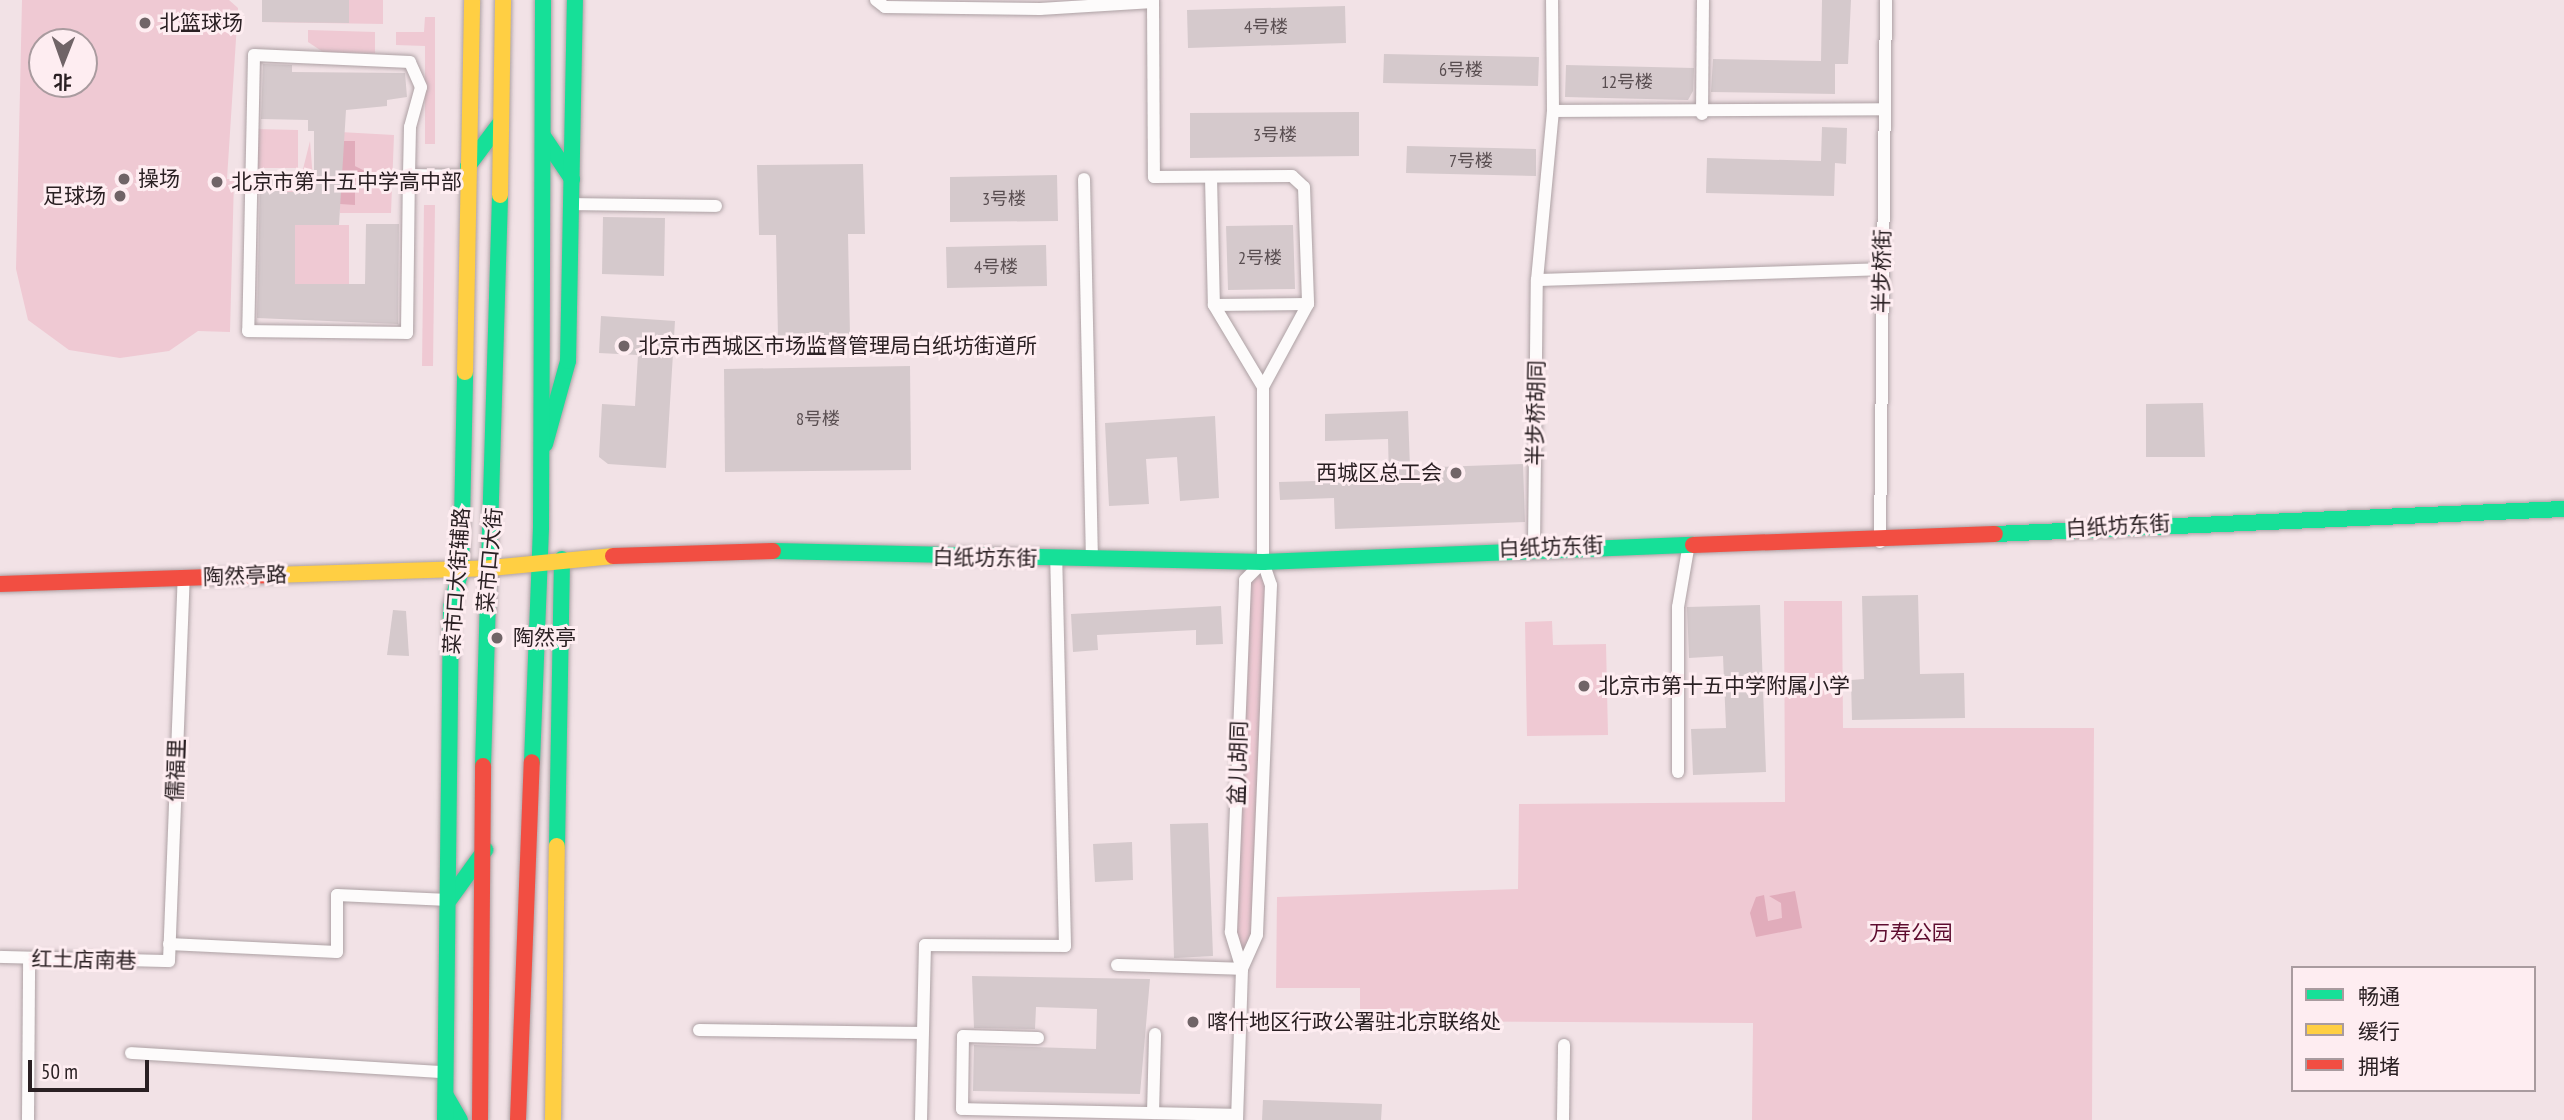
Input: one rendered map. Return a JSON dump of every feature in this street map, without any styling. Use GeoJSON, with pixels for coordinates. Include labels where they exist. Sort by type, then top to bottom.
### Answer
{"type":"FeatureCollection","features":[{"type":"Feature","properties":{"kind":"street","name":"菜市口大街辅路"},"geometry":{"type":"LineString","coordinates":[[445,1120],[451,607],[461,569],[472,0]]}},
{"type":"Feature","properties":{"kind":"street","name":"菜市口大街"},"geometry":{"type":"LineString","coordinates":[[480,1120],[503,0]]}},
{"type":"Feature","properties":{"kind":"street"},"geometry":{"type":"LineString","coordinates":[[518,1120],[542,456],[543,0]]}},
{"type":"Feature","properties":{"kind":"street"},"geometry":{"type":"LineString","coordinates":[[542,456],[568,361],[575,0]]}},
{"type":"Feature","properties":{"kind":"street"},"geometry":{"type":"LineString","coordinates":[[876,0],[885,7],[1040,9],[1153,1],[1154,177],[1292,176],[1300,181],[1308,304],[1262,387]]}},
{"type":"Feature","properties":{"kind":"street","name":"半步桥胡同"},"geometry":{"type":"LineString","coordinates":[[1534,547],[1537,280],[1553,111],[1552,0]]}},
{"type":"Feature","properties":{"kind":"street"},"geometry":{"type":"LineString","coordinates":[[1702,114],[1703,0]]}},
{"type":"Feature","properties":{"kind":"street","name":"半步桥街"},"geometry":{"type":"LineString","coordinates":[[1880,542],[1886,0]]}},
{"type":"Feature","properties":{"kind":"street"},"geometry":{"type":"LineString","coordinates":[[254,55],[410,62],[421,87],[410,127],[409,175],[407,334],[248,331],[254,55]]}},
{"type":"Feature","properties":{"kind":"street"},"geometry":{"type":"LineString","coordinates":[[1553,111],[1702,114],[1758,107],[1884,109]]}},
{"type":"Feature","properties":{"kind":"street"},"geometry":{"type":"LineString","coordinates":[[409,175],[468,171],[501,122]]}},
{"type":"Feature","properties":{"kind":"street"},"geometry":{"type":"LineString","coordinates":[[543,135],[572,179]]}},
{"type":"Feature","properties":{"kind":"street"},"geometry":{"type":"LineString","coordinates":[[1211,177],[1214,305],[1262,387]]}},
{"type":"Feature","properties":{"kind":"street"},"geometry":{"type":"LineString","coordinates":[[1084,179],[1092,560]]}},
{"type":"Feature","properties":{"kind":"street"},"geometry":{"type":"LineString","coordinates":[[572,204],[716,206]]}},
{"type":"Feature","properties":{"kind":"street"},"geometry":{"type":"LineString","coordinates":[[1537,280],[1881,269]]}},
{"type":"Feature","properties":{"kind":"street"},"geometry":{"type":"LineString","coordinates":[[1214,305],[1308,304]]}},
{"type":"Feature","properties":{"kind":"street","name":"盆儿胡同"},"geometry":{"type":"LineString","coordinates":[[1242,969],[1257,935],[1270,585],[1263,562],[1262,387]]}},
{"type":"Feature","properties":{"kind":"street","name":"白纸坊东街"},"geometry":{"type":"LineString","coordinates":[[491,568],[562,559],[678,550],[1263,562],[1534,547],[1880,542],[2133,524],[2564,509]]}},
{"type":"Feature","properties":{"kind":"street"},"geometry":{"type":"LineString","coordinates":[[1678,772],[1678,607],[1689,543]]}},
{"type":"Feature","properties":{"kind":"street"},"geometry":{"type":"LineString","coordinates":[[553,1120],[562,559]]}},
{"type":"Feature","properties":{"kind":"street"},"geometry":{"type":"LineString","coordinates":[[921,1120],[925,945],[1065,946],[1056,559]]}},
{"type":"Feature","properties":{"kind":"street","name":"盆儿胡同"},"geometry":{"type":"LineString","coordinates":[[1237,1117],[1242,969],[1231,932],[1245,580],[1263,562]]}},
{"type":"Feature","properties":{"kind":"street","name":"陶然亭路"},"geometry":{"type":"LineString","coordinates":[[0,584],[491,568]]}},
{"type":"Feature","properties":{"kind":"street","name":"儒福里"},"geometry":{"type":"LineString","coordinates":[[169,961],[184,578]]}},
{"type":"Feature","properties":{"kind":"street"},"geometry":{"type":"LineString","coordinates":[[169,944],[337,952],[337,895],[449,900],[485,850]]}},
{"type":"Feature","properties":{"kind":"street","name":"红土店南巷"},"geometry":{"type":"LineString","coordinates":[[0,957],[169,961]]}},
{"type":"Feature","properties":{"kind":"street"},"geometry":{"type":"LineString","coordinates":[[28,1120],[29,959]]}},
{"type":"Feature","properties":{"kind":"street"},"geometry":{"type":"LineString","coordinates":[[1117,965],[1242,969]]}},
{"type":"Feature","properties":{"kind":"street"},"geometry":{"type":"LineString","coordinates":[[699,1030],[922,1033]]}},
{"type":"Feature","properties":{"kind":"street"},"geometry":{"type":"LineString","coordinates":[[1153,1113],[1155,1034]]}},
{"type":"Feature","properties":{"kind":"street"},"geometry":{"type":"LineString","coordinates":[[1038,1038],[963,1036],[962,1110],[1237,1117]]}},
{"type":"Feature","properties":{"kind":"street"},"geometry":{"type":"LineString","coordinates":[[1563,1120],[1564,1045]]}},
{"type":"Feature","properties":{"kind":"street"},"geometry":{"type":"LineString","coordinates":[[131,1052],[446,1072]]}},
{"type":"Feature","properties":{"kind":"street"},"geometry":{"type":"LineString","coordinates":[[446,1096],[460,1120]]}},
{"type":"Feature","properties":{"kind":"green space","name":"操场"},"geometry":{"type":"Polygon","coordinates":[[[22,0],[229,0],[238,8],[227,179],[234,179],[230,332],[198,331],[169,351],[120,358],[69,350],[28,320],[16,269],[22,0]]]}},
{"type":"Feature","properties":{"kind":"green space"},"geometry":{"type":"Polygon","coordinates":[[[262,0],[383,0],[383,24],[262,22],[262,0]]]}},
{"type":"Feature","properties":{"kind":"green space"},"geometry":{"type":"Polygon","coordinates":[[[425,17],[435,17],[435,144],[425,144],[425,46],[396,45],[396,32],[424,32],[425,17]]]}},
{"type":"Feature","properties":{"kind":"green space"},"geometry":{"type":"Polygon","coordinates":[[[308,30],[375,32],[375,53],[323,52],[308,42],[308,30]]]}},
{"type":"Feature","properties":{"kind":"green space"},"geometry":{"type":"Polygon","coordinates":[[[255,129],[298,130],[298,168],[254,168],[255,129]]]}},
{"type":"Feature","properties":{"kind":"green space"},"geometry":{"type":"Polygon","coordinates":[[[340,132],[394,135],[391,213],[340,213],[340,204],[355,204],[355,182],[367,175],[355,166],[340,132]]]}},
{"type":"Feature","properties":{"kind":"green space"},"geometry":{"type":"Polygon","coordinates":[[[310,141],[314,192],[284,192],[284,180],[254,180],[254,173],[302,173],[310,141]]]}},
{"type":"Feature","properties":{"kind":"green space"},"geometry":{"type":"Polygon","coordinates":[[[424,205],[435,205],[433,366],[422,366],[424,205]]]}},
{"type":"Feature","properties":{"kind":"green space"},"geometry":{"type":"Polygon","coordinates":[[[272,225],[349,225],[349,291],[341,284],[295,284],[272,225]]]}},
{"type":"Feature","properties":{"kind":"green space"},"geometry":{"type":"Polygon","coordinates":[[[1263,562],[1271,585],[1257,935],[1242,969],[1231,932],[1245,580],[1263,562]]]}},
{"type":"Feature","properties":{"kind":"green space","name":"万寿公园"},"geometry":{"type":"Polygon","coordinates":[[[1784,601],[1842,601],[1843,728],[2094,728],[2092,1120],[1752,1120],[1753,1023],[1360,1021],[1360,988],[1276,988],[1277,897],[1518,889],[1519,804],[1785,802],[1784,601]]]}},
{"type":"Feature","properties":{"kind":"green space"},"geometry":{"type":"Polygon","coordinates":[[[1552,621],[1553,645],[1606,644],[1608,735],[1527,736],[1525,622],[1552,621]]]}},
{"type":"Feature","properties":{"kind":"shaded area"},"geometry":{"type":"Polygon","coordinates":[[[340,141],[355,141],[355,166],[367,172],[355,182],[355,205],[340,204],[340,141]]]}},
{"type":"Feature","properties":{"kind":"shaded area"},"geometry":{"type":"Polygon","coordinates":[[[1795,891],[1802,928],[1756,937],[1750,913],[1756,897],[1764,895],[1768,921],[1782,918],[1781,903],[1769,896],[1795,891]]]}},
{"type":"Feature","properties":{"kind":"building"},"geometry":{"type":"Polygon","coordinates":[[[262,0],[349,0],[349,23],[262,22],[262,0]]]}},
{"type":"Feature","properties":{"kind":"building"},"geometry":{"type":"Polygon","coordinates":[[[1822,0],[1851,0],[1848,64],[1835,64],[1835,94],[1711,92],[1713,59],[1821,61],[1822,0]]]}},
{"type":"Feature","properties":{"kind":"building"},"geometry":{"type":"Polygon","coordinates":[[[1345,6],[1346,43],[1188,48],[1187,10],[1345,6]]]}},
{"type":"Feature","properties":{"kind":"building"},"geometry":{"type":"Polygon","coordinates":[[[1384,54],[1539,57],[1538,86],[1383,83],[1384,54]]]}},
{"type":"Feature","properties":{"kind":"building"},"geometry":{"type":"Polygon","coordinates":[[[263,64],[292,65],[292,72],[405,73],[407,97],[387,100],[387,106],[346,110],[339,225],[295,225],[295,284],[365,284],[366,224],[399,224],[398,324],[257,318],[260,180],[284,180],[284,192],[314,192],[314,131],[308,131],[308,120],[261,119],[263,64]]]}},
{"type":"Feature","properties":{"kind":"building"},"geometry":{"type":"Polygon","coordinates":[[[1566,65],[1694,68],[1693,91],[1688,100],[1565,97],[1566,65]]]}},
{"type":"Feature","properties":{"kind":"building"},"geometry":{"type":"Polygon","coordinates":[[[1359,112],[1359,156],[1190,158],[1190,113],[1359,112]]]}},
{"type":"Feature","properties":{"kind":"building"},"geometry":{"type":"Polygon","coordinates":[[[1822,127],[1847,128],[1846,164],[1835,163],[1834,196],[1706,193],[1707,158],[1821,161],[1822,127]]]}},
{"type":"Feature","properties":{"kind":"building"},"geometry":{"type":"Polygon","coordinates":[[[1407,146],[1536,149],[1536,176],[1406,173],[1407,146]]]}},
{"type":"Feature","properties":{"kind":"building"},"geometry":{"type":"Polygon","coordinates":[[[863,164],[865,234],[848,234],[850,336],[778,338],[776,235],[759,235],[757,165],[863,164]]]}},
{"type":"Feature","properties":{"kind":"building"},"geometry":{"type":"Polygon","coordinates":[[[1057,175],[1058,221],[950,222],[950,177],[1057,175]]]}},
{"type":"Feature","properties":{"kind":"building"},"geometry":{"type":"Polygon","coordinates":[[[603,217],[665,218],[664,276],[602,274],[603,217]]]}},
{"type":"Feature","properties":{"kind":"building"},"geometry":{"type":"Polygon","coordinates":[[[1293,225],[1295,289],[1228,290],[1226,226],[1293,225]]]}},
{"type":"Feature","properties":{"kind":"building"},"geometry":{"type":"Polygon","coordinates":[[[1046,245],[1047,286],[947,288],[946,247],[1046,245]]]}},
{"type":"Feature","properties":{"kind":"building"},"geometry":{"type":"Polygon","coordinates":[[[601,316],[675,321],[666,468],[608,464],[599,457],[602,404],[635,406],[638,355],[599,353],[601,316]]]}},
{"type":"Feature","properties":{"kind":"building"},"geometry":{"type":"Polygon","coordinates":[[[910,366],[911,470],[725,472],[724,369],[910,366]]]}},
{"type":"Feature","properties":{"kind":"building"},"geometry":{"type":"Polygon","coordinates":[[[2203,403],[2205,457],[2146,457],[2146,404],[2203,403]]]}},
{"type":"Feature","properties":{"kind":"building","name":"西城区总工会"},"geometry":{"type":"Polygon","coordinates":[[[1408,411],[1410,468],[1523,464],[1525,522],[1335,529],[1334,498],[1280,500],[1279,482],[1389,479],[1388,439],[1325,441],[1325,414],[1408,411]]]}},
{"type":"Feature","properties":{"kind":"building"},"geometry":{"type":"Polygon","coordinates":[[[1215,416],[1219,498],[1180,501],[1177,457],[1146,459],[1149,504],[1109,506],[1105,423],[1215,416]]]}},
{"type":"Feature","properties":{"kind":"building"},"geometry":{"type":"Polygon","coordinates":[[[1918,595],[1920,674],[1964,673],[1965,718],[1852,720],[1851,680],[1864,679],[1862,596],[1918,595]]]}},
{"type":"Feature","properties":{"kind":"building"},"geometry":{"type":"Polygon","coordinates":[[[1760,605],[1766,772],[1693,775],[1691,729],[1726,728],[1723,656],[1689,658],[1687,607],[1760,605]]]}},
{"type":"Feature","properties":{"kind":"building"},"geometry":{"type":"Polygon","coordinates":[[[1221,606],[1223,644],[1196,645],[1196,630],[1097,635],[1098,650],[1073,652],[1071,614],[1221,606]]]}},
{"type":"Feature","properties":{"kind":"building"},"geometry":{"type":"Polygon","coordinates":[[[393,610],[406,611],[409,656],[387,655],[393,610]]]}},
{"type":"Feature","properties":{"kind":"building"},"geometry":{"type":"Polygon","coordinates":[[[1208,823],[1213,956],[1174,958],[1170,824],[1208,823]]]}},
{"type":"Feature","properties":{"kind":"building"},"geometry":{"type":"Polygon","coordinates":[[[1132,842],[1133,880],[1095,882],[1093,844],[1132,842]]]}},
{"type":"Feature","properties":{"kind":"building"},"geometry":{"type":"Polygon","coordinates":[[[972,976],[1150,979],[1140,1094],[973,1091],[974,1045],[1096,1049],[1097,1009],[1036,1007],[1035,1029],[974,1028],[972,976]]]}},
{"type":"Feature","properties":{"kind":"building"},"geometry":{"type":"Polygon","coordinates":[[[1263,1100],[1382,1104],[1381,1120],[1262,1120],[1263,1100]]]}},
{"type":"Feature","properties":{"kind":"traffic: fast"},"geometry":{"type":"LineString","coordinates":[[532,762],[541,528],[543,0]]}},
{"type":"Feature","properties":{"kind":"traffic: fast"},"geometry":{"type":"LineString","coordinates":[[545,444],[568,361],[575,0]]}},
{"type":"Feature","properties":{"kind":"traffic: fast"},"geometry":{"type":"LineString","coordinates":[[468,166],[501,122]]}},
{"type":"Feature","properties":{"kind":"traffic: fast"},"geometry":{"type":"LineString","coordinates":[[543,136],[572,179]]}},
{"type":"Feature","properties":{"kind":"traffic: fast"},"geometry":{"type":"LineString","coordinates":[[483,766],[500,195]]}},
{"type":"Feature","properties":{"kind":"traffic: fast"},"geometry":{"type":"LineString","coordinates":[[445,1120],[451,607],[461,569],[465,372]]}},
{"type":"Feature","properties":{"kind":"traffic: fast"},"geometry":{"type":"LineString","coordinates":[[1995,534],[2564,509]]}},
{"type":"Feature","properties":{"kind":"traffic: fast"},"geometry":{"type":"LineString","coordinates":[[773,551],[1263,562],[1693,545]]}},
{"type":"Feature","properties":{"kind":"traffic: fast"},"geometry":{"type":"LineString","coordinates":[[557,846],[562,559]]}},
{"type":"Feature","properties":{"kind":"traffic: fast"},"geometry":{"type":"LineString","coordinates":[[449,900],[485,850]]}},
{"type":"Feature","properties":{"kind":"traffic: fast"},"geometry":{"type":"LineString","coordinates":[[446,1096],[460,1120]]}},
{"type":"Feature","properties":{"kind":"traffic: slow"},"geometry":{"type":"LineString","coordinates":[[465,372],[472,0]]}},
{"type":"Feature","properties":{"kind":"traffic: slow"},"geometry":{"type":"LineString","coordinates":[[500,195],[503,0]]}},
{"type":"Feature","properties":{"kind":"traffic: slow"},"geometry":{"type":"LineString","coordinates":[[272,575],[491,568],[613,556]]}},
{"type":"Feature","properties":{"kind":"traffic: slow"},"geometry":{"type":"LineString","coordinates":[[553,1120],[557,846]]}},
{"type":"Feature","properties":{"kind":"traffic: jam"},"geometry":{"type":"LineString","coordinates":[[1693,545],[1995,534]]}},
{"type":"Feature","properties":{"kind":"traffic: jam"},"geometry":{"type":"LineString","coordinates":[[613,556],[773,551]]}},
{"type":"Feature","properties":{"kind":"traffic: jam"},"geometry":{"type":"LineString","coordinates":[[0,584],[272,575]]}},
{"type":"Feature","properties":{"kind":"traffic: jam"},"geometry":{"type":"LineString","coordinates":[[518,1120],[532,762]]}},
{"type":"Feature","properties":{"kind":"traffic: jam"},"geometry":{"type":"LineString","coordinates":[[480,1120],[483,766]]}},
{"type":"Feature","properties":{"kind":"place","name":"北篮球场"},"geometry":{"type":"Point","coordinates":[145,23]}},
{"type":"Feature","properties":{"kind":"place","name":"操场"},"geometry":{"type":"Point","coordinates":[124,179]}},
{"type":"Feature","properties":{"kind":"place","name":"北京市第十五中学高中部"},"geometry":{"type":"Point","coordinates":[217,182]}},
{"type":"Feature","properties":{"kind":"place","name":"足球场"},"geometry":{"type":"Point","coordinates":[120,196]}},
{"type":"Feature","properties":{"kind":"place","name":"北京市西城区市场监督管理局白纸坊街道所"},"geometry":{"type":"Point","coordinates":[624,346]}},
{"type":"Feature","properties":{"kind":"place","name":"西城区总工会"},"geometry":{"type":"Point","coordinates":[1456,473]}},
{"type":"Feature","properties":{"kind":"place","name":"陶然亭"},"geometry":{"type":"Point","coordinates":[497,638]}},
{"type":"Feature","properties":{"kind":"place","name":"北京市第十五中学附属小学"},"geometry":{"type":"Point","coordinates":[1584,686]}},
{"type":"Feature","properties":{"kind":"place","name":"喀什地区行政公署驻北京联络处"},"geometry":{"type":"Point","coordinates":[1193,1022]}}]}
